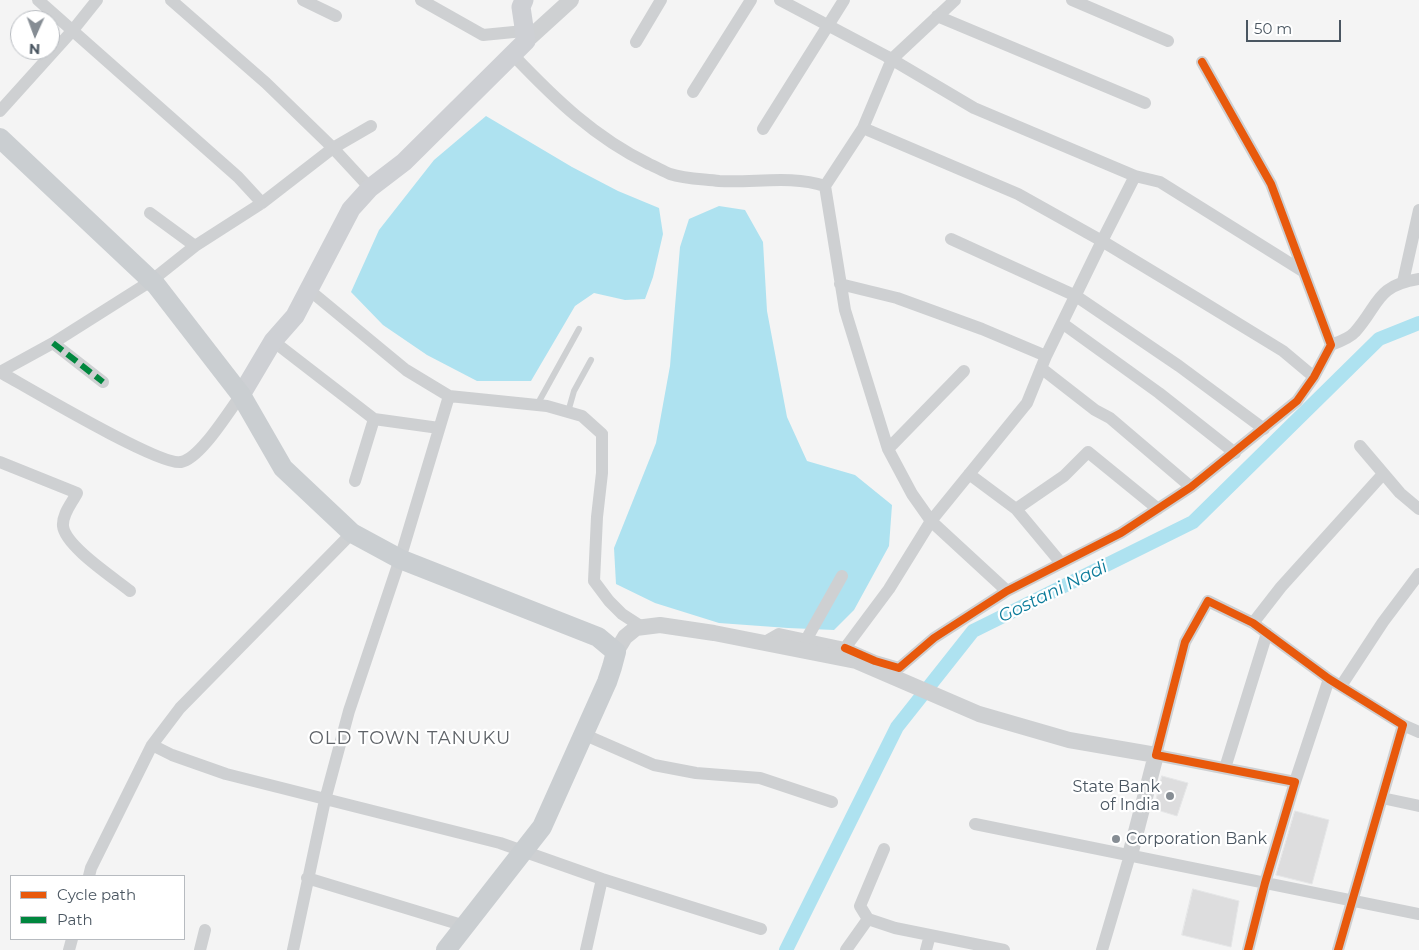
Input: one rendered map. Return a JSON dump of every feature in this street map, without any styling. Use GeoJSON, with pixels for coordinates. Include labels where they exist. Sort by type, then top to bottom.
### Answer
{"type":"FeatureCollection","features":[{"type":"Feature","properties":{"kind":"main road"},"geometry":{"type":"LineString","coordinates":[[241,394],[273,341],[295,316],[351,209],[370,188],[404,162],[513,55],[525,36],[521,7],[524,0]]}},
{"type":"Feature","properties":{"kind":"main road"},"geometry":{"type":"LineString","coordinates":[[2,146],[148,277],[241,394],[283,468],[352,533],[400,559],[598,637],[616,652],[612,667],[584,734],[542,827],[446,950]]}},
{"type":"Feature","properties":{"kind":"street"},"geometry":{"type":"LineString","coordinates":[[38,0],[238,177],[262,203]]}},
{"type":"Feature","properties":{"kind":"street"},"geometry":{"type":"LineString","coordinates":[[0,111],[73,30],[97,0]]}},
{"type":"Feature","properties":{"kind":"street"},"geometry":{"type":"LineString","coordinates":[[171,0],[266,82],[333,148],[370,188]]}},
{"type":"Feature","properties":{"kind":"street"},"geometry":{"type":"LineString","coordinates":[[303,0],[336,16]]}},
{"type":"Feature","properties":{"kind":"street"},"geometry":{"type":"LineString","coordinates":[[422,0],[483,35],[525,36],[571,0]]}},
{"type":"Feature","properties":{"kind":"street"},"geometry":{"type":"LineString","coordinates":[[636,42],[661,0]]}},
{"type":"Feature","properties":{"kind":"street"},"geometry":{"type":"LineString","coordinates":[[692,92],[751,0]]}},
{"type":"Feature","properties":{"kind":"street"},"geometry":{"type":"LineString","coordinates":[[780,0],[892,59],[974,108],[1135,176],[1160,182],[1304,272]]}},
{"type":"Feature","properties":{"kind":"street"},"geometry":{"type":"LineString","coordinates":[[763,130],[844,0]]}},
{"type":"Feature","properties":{"kind":"street"},"geometry":{"type":"LineString","coordinates":[[955,0],[892,59],[862,128],[825,186],[845,310],[888,449],[912,494],[930,521],[1007,591]]}},
{"type":"Feature","properties":{"kind":"street"},"geometry":{"type":"LineString","coordinates":[[1072,0],[1168,41]]}},
{"type":"Feature","properties":{"kind":"street"},"geometry":{"type":"LineString","coordinates":[[937,16],[1145,103]]}},
{"type":"Feature","properties":{"kind":"street"},"geometry":{"type":"LineString","coordinates":[[513,55],[550,94],[600,136],[636,157],[671,174],[706,180],[744,182],[809,181],[825,186]]}},
{"type":"Feature","properties":{"kind":"street"},"geometry":{"type":"LineString","coordinates":[[1202,62],[1271,184],[1331,346]]}},
{"type":"Feature","properties":{"kind":"street"},"geometry":{"type":"LineString","coordinates":[[0,372],[53,343],[148,277],[262,203],[333,148],[371,126]]}},
{"type":"Feature","properties":{"kind":"street"},"geometry":{"type":"LineString","coordinates":[[862,128],[1018,194],[1102,241],[1283,351],[1314,377]]}},
{"type":"Feature","properties":{"kind":"street"},"geometry":{"type":"LineString","coordinates":[[845,648],[889,589],[930,521],[1027,403],[1062,323],[1135,176]]}},
{"type":"Feature","properties":{"kind":"street"},"geometry":{"type":"LineString","coordinates":[[1403,282],[1419,210]]}},
{"type":"Feature","properties":{"kind":"street"},"geometry":{"type":"LineString","coordinates":[[150,213],[195,246]]}},
{"type":"Feature","properties":{"kind":"street"},"geometry":{"type":"LineString","coordinates":[[951,239],[1076,296],[1179,366],[1264,429]]}},
{"type":"Feature","properties":{"kind":"street"},"geometry":{"type":"LineString","coordinates":[[766,642],[779,634],[845,648],[876,662],[899,668],[934,638],[1007,591],[1121,533],[1191,487],[1297,401],[1314,377],[1331,346],[1354,334],[1383,293],[1403,282],[1419,279]]}},
{"type":"Feature","properties":{"kind":"street"},"geometry":{"type":"LineString","coordinates":[[840,284],[897,298],[982,330],[1044,362],[1095,410],[1110,418],[1191,487]]}},
{"type":"Feature","properties":{"kind":"street"},"geometry":{"type":"LineString","coordinates":[[308,289],[406,370],[448,396],[537,405],[568,412],[582,416],[602,434],[602,473],[597,517],[594,581],[608,601],[622,614],[642,627]]}},
{"type":"Feature","properties":{"kind":"street"},"geometry":{"type":"LineString","coordinates":[[1062,323],[1159,393],[1235,453]]}},
{"type":"Feature","properties":{"kind":"street"},"geometry":{"type":"LineString","coordinates":[[273,341],[374,419],[439,428]]}},
{"type":"Feature","properties":{"kind":"street"},"geometry":{"type":"LineString","coordinates":[[53,343],[103,382]]}},
{"type":"Feature","properties":{"kind":"street"},"geometry":{"type":"LineString","coordinates":[[888,449],[964,371]]}},
{"type":"Feature","properties":{"kind":"street"},"geometry":{"type":"LineString","coordinates":[[0,372],[138,448],[169,461],[181,462],[196,454],[241,394]]}},
{"type":"Feature","properties":{"kind":"street"},"geometry":{"type":"LineString","coordinates":[[293,950],[325,800],[349,712],[400,559],[448,396]]}},
{"type":"Feature","properties":{"kind":"street"},"geometry":{"type":"LineString","coordinates":[[355,481],[374,419]]}},
{"type":"Feature","properties":{"kind":"street"},"geometry":{"type":"LineString","coordinates":[[1360,446],[1400,493],[1419,509]]}},
{"type":"Feature","properties":{"kind":"street"},"geometry":{"type":"LineString","coordinates":[[1016,509],[1064,476],[1088,452],[1158,509]]}},
{"type":"Feature","properties":{"kind":"street"},"geometry":{"type":"LineString","coordinates":[[0,462],[77,493],[64,517],[63,527],[67,537],[80,552],[130,591]]}},
{"type":"Feature","properties":{"kind":"street"},"geometry":{"type":"LineString","coordinates":[[969,474],[1016,509],[1061,563]]}},
{"type":"Feature","properties":{"kind":"street"},"geometry":{"type":"LineString","coordinates":[[1253,623],[1280,587],[1384,474]]}},
{"type":"Feature","properties":{"kind":"street"},"geometry":{"type":"LineString","coordinates":[[89,875],[152,745],[180,708],[352,533]]}},
{"type":"Feature","properties":{"kind":"street"},"geometry":{"type":"LineString","coordinates":[[1341,686],[1383,622],[1419,574]]}},
{"type":"Feature","properties":{"kind":"street"},"geometry":{"type":"LineString","coordinates":[[806,640],[842,576]]}},
{"type":"Feature","properties":{"kind":"street"},"geometry":{"type":"LineString","coordinates":[[1102,950],[1130,855],[1185,642],[1208,601],[1253,623],[1329,679],[1403,725],[1419,732]]}},
{"type":"Feature","properties":{"kind":"street"},"geometry":{"type":"LineString","coordinates":[[616,652],[625,637],[636,628],[660,625],[766,642],[856,661],[979,714],[1069,740],[1295,782]]}},
{"type":"Feature","properties":{"kind":"street"},"geometry":{"type":"LineString","coordinates":[[1225,768],[1267,633]]}},
{"type":"Feature","properties":{"kind":"street"},"geometry":{"type":"LineString","coordinates":[[1248,950],[1265,883],[1295,782],[1329,679]]}},
{"type":"Feature","properties":{"kind":"street"},"geometry":{"type":"LineString","coordinates":[[1338,950],[1403,725]]}},
{"type":"Feature","properties":{"kind":"street"},"geometry":{"type":"LineString","coordinates":[[584,734],[654,766],[696,774],[760,778],[832,802]]}},
{"type":"Feature","properties":{"kind":"street"},"geometry":{"type":"LineString","coordinates":[[152,745],[172,755],[226,774],[500,843],[602,879],[760,929]]}},
{"type":"Feature","properties":{"kind":"street"},"geometry":{"type":"LineString","coordinates":[[1382,798],[1419,806]]}},
{"type":"Feature","properties":{"kind":"street"},"geometry":{"type":"LineString","coordinates":[[975,824],[1419,914]]}},
{"type":"Feature","properties":{"kind":"street"},"geometry":{"type":"LineString","coordinates":[[884,849],[860,906],[868,919],[895,928],[1004,950]]}},
{"type":"Feature","properties":{"kind":"street"},"geometry":{"type":"LineString","coordinates":[[307,878],[465,926]]}},
{"type":"Feature","properties":{"kind":"street"},"geometry":{"type":"LineString","coordinates":[[586,950],[602,879]]}},
{"type":"Feature","properties":{"kind":"street"},"geometry":{"type":"LineString","coordinates":[[846,950],[868,919]]}},
{"type":"Feature","properties":{"kind":"street"},"geometry":{"type":"LineString","coordinates":[[200,950],[205,930]]}},
{"type":"Feature","properties":{"kind":"street"},"geometry":{"type":"LineString","coordinates":[[926,950],[930,935]]}},
{"type":"Feature","properties":{"kind":"lane"},"geometry":{"type":"LineString","coordinates":[[537,405],[579,329]]}},
{"type":"Feature","properties":{"kind":"lane"},"geometry":{"type":"LineString","coordinates":[[568,412],[574,391],[591,360]]}},
{"type":"Feature","properties":{"kind":"water"},"geometry":{"type":"Polygon","coordinates":[[[486,116],[572,167],[618,191],[659,208],[663,234],[653,277],[645,299],[625,300],[594,293],[575,306],[531,381],[477,381],[427,355],[383,325],[351,292],[379,230],[434,160],[486,116]]]}},
{"type":"Feature","properties":{"kind":"water"},"geometry":{"type":"Polygon","coordinates":[[[719,206],[745,210],[763,242],[767,311],[787,417],[807,461],[855,475],[892,505],[889,546],[854,610],[834,630],[719,623],[655,603],[616,584],[614,548],[656,443],[670,366],[680,247],[689,219],[719,206]]]}},
{"type":"Feature","properties":{"kind":"building","name":"State Bank of India"},"geometry":{"type":"Polygon","coordinates":[[[1162,776],[1188,783],[1177,816],[1154,809],[1162,776]]]}},
{"type":"Feature","properties":{"kind":"building"},"geometry":{"type":"Polygon","coordinates":[[[1295,811],[1329,820],[1312,884],[1276,875],[1295,811]]]}},
{"type":"Feature","properties":{"kind":"building"},"geometry":{"type":"Polygon","coordinates":[[[1193,889],[1239,901],[1231,947],[1182,935],[1193,889]]]}},
{"type":"Feature","properties":{"kind":"waterway","name":"Gostani Nadi"},"geometry":{"type":"LineString","coordinates":[[786,950],[897,727],[973,631],[1193,522],[1379,339],[1419,323]]}},
{"type":"Feature","properties":{"kind":"marked path"},"geometry":{"type":"LineString","coordinates":[[53,343],[103,382]]}},
{"type":"Feature","properties":{"kind":"cycle path"},"geometry":{"type":"LineString","coordinates":[[845,648],[875,661],[899,668],[934,638],[1007,591],[1121,533],[1191,487],[1297,401],[1314,377],[1331,345],[1271,184],[1202,62]]}},
{"type":"Feature","properties":{"kind":"cycle path"},"geometry":{"type":"LineString","coordinates":[[1248,950],[1265,883],[1295,782],[1156,755],[1185,642],[1208,601],[1253,623],[1329,679],[1403,725],[1338,950]]}},
{"type":"Feature","properties":{"kind":"place","name":"State Bank of India"},"geometry":{"type":"Point","coordinates":[1170,796]}},
{"type":"Feature","properties":{"kind":"place","name":"Corporation Bank"},"geometry":{"type":"Point","coordinates":[1116,839]}},
{"type":"Feature","properties":{"kind":"district","name":"OLD TOWN TANUKU"},"geometry":{"type":"Point","coordinates":[410,739]}}]}
